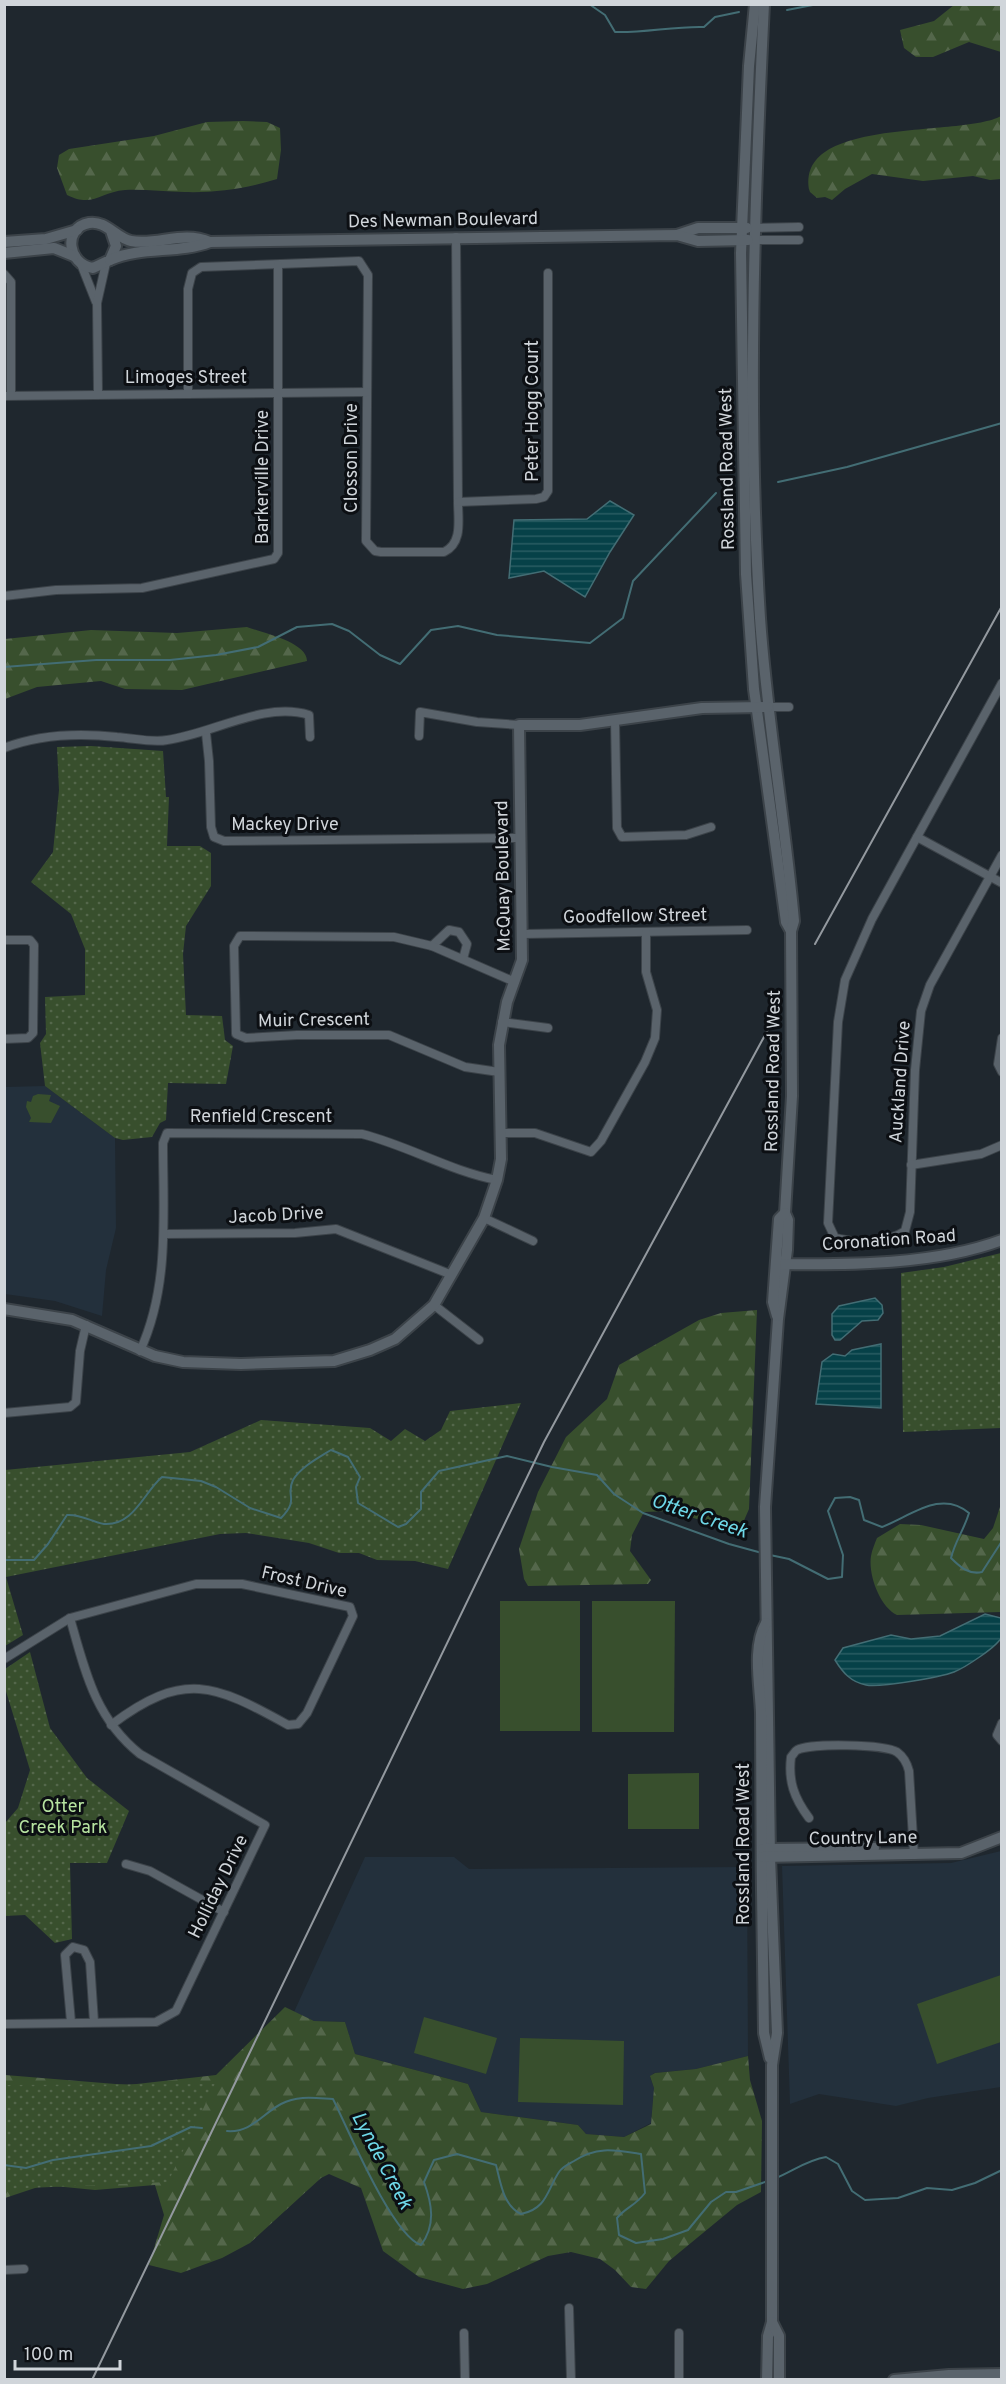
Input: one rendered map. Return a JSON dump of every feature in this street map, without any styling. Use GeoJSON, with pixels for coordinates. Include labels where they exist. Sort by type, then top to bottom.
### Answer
{"type":"FeatureCollection","features":[{"type":"Feature","properties":{"kind":"main road","name":"Rossland Road West"},"geometry":{"type":"LineString","coordinates":[[755,4],[741,228],[746,574],[762,707],[790,876],[794,921],[790,931],[792,1096],[785,1213],[788,1220],[782,1264],[767,1445],[766,1623],[760,1633],[765,1853],[765,2033],[772,2065],[774,2160],[772,2322],[768,2336],[767,2379]]}},
{"type":"Feature","properties":{"kind":"main road","name":"Rossland Road West"},"geometry":{"type":"LineString","coordinates":[[762,707],[754,228],[764,4]]}},
{"type":"Feature","properties":{"kind":"main road"},"geometry":{"type":"LineString","coordinates":[[4,242],[46,239],[77,230],[90,223],[98,223],[111,231],[116,246],[108,262],[93,268],[54,248],[4,253]]}},
{"type":"Feature","properties":{"kind":"main road","name":"Des Newman Boulevard"},"geometry":{"type":"LineString","coordinates":[[676,235],[698,228],[754,228]]}},
{"type":"Feature","properties":{"kind":"main road"},"geometry":{"type":"LineString","coordinates":[[77,230],[71,242],[77,260]]}},
{"type":"Feature","properties":{"kind":"main road","name":"Des Newman Boulevard"},"geometry":{"type":"LineString","coordinates":[[111,231],[130,241],[198,237],[210,242]]}},
{"type":"Feature","properties":{"kind":"main road","name":"Des Newman Boulevard"},"geometry":{"type":"LineString","coordinates":[[108,262],[140,250],[199,246],[210,242],[676,235],[698,241],[754,240]]}},
{"type":"Feature","properties":{"kind":"main road"},"geometry":{"type":"LineString","coordinates":[[519,725],[580,724],[702,708],[762,707]]}},
{"type":"Feature","properties":{"kind":"main road","name":"McQuay Boulevard"},"geometry":{"type":"LineString","coordinates":[[4,1309],[47,1314],[86,1325],[140,1351],[183,1362],[203,1363],[334,1361],[370,1350],[394,1339],[434,1305],[484,1218],[497,1180],[501,1159],[499,1072],[502,1022],[522,960],[519,725]]}},
{"type":"Feature","properties":{"kind":"main road","name":"Coronation Road"},"geometry":{"type":"LineString","coordinates":[[782,1264],[940,1257],[973,1251],[1002,1240]]}},
{"type":"Feature","properties":{"kind":"main road","name":"Country Lane"},"geometry":{"type":"LineString","coordinates":[[765,1853],[914,1851],[960,1846],[966,1849],[1002,1837]]}},
{"type":"Feature","properties":{"kind":"main road","name":"Rossland Road West"},"geometry":{"type":"LineString","coordinates":[[772,2322],[779,2336],[779,2379]]}},
{"type":"Feature","properties":{"kind":"main road"},"geometry":{"type":"LineString","coordinates":[[894,2379],[1002,2374]]}},
{"type":"Feature","properties":{"kind":"street","name":"Des Newman Boulevard"},"geometry":{"type":"LineString","coordinates":[[754,228],[799,227]]}},
{"type":"Feature","properties":{"kind":"street","name":"Closson Drive"},"geometry":{"type":"LineString","coordinates":[[188,392],[188,290],[192,273],[201,267],[359,261],[368,275],[368,545],[381,552],[444,552],[452,549],[457,540],[458,502],[456,237]]}},
{"type":"Feature","properties":{"kind":"street","name":"Des Newman Boulevard"},"geometry":{"type":"LineString","coordinates":[[754,240],[799,240]]}},
{"type":"Feature","properties":{"kind":"street"},"geometry":{"type":"LineString","coordinates":[[77,260],[88,277],[97,303]]}},
{"type":"Feature","properties":{"kind":"street"},"geometry":{"type":"LineString","coordinates":[[98,393],[97,303],[108,262]]}},
{"type":"Feature","properties":{"kind":"street","name":"Barkerville Drive"},"geometry":{"type":"LineString","coordinates":[[4,596],[56,590],[142,588],[274,559],[278,553],[278,265]]}},
{"type":"Feature","properties":{"kind":"street","name":"Peter Hogg Court"},"geometry":{"type":"LineString","coordinates":[[458,502],[536,500],[544,497],[548,491],[548,273]]}},
{"type":"Feature","properties":{"kind":"street"},"geometry":{"type":"LineString","coordinates":[[4,274],[11,282],[8,321],[8,395]]}},
{"type":"Feature","properties":{"kind":"street","name":"Limoges Street"},"geometry":{"type":"LineString","coordinates":[[8,395],[367,392]]}},
{"type":"Feature","properties":{"kind":"street"},"geometry":{"type":"LineString","coordinates":[[1002,683],[917,837],[1002,884]]}},
{"type":"Feature","properties":{"kind":"street"},"geometry":{"type":"LineString","coordinates":[[762,707],[789,707]]}},
{"type":"Feature","properties":{"kind":"street"},"geometry":{"type":"LineString","coordinates":[[4,748],[46,737],[105,736],[164,741],[206,733],[250,718],[292,710],[309,715],[310,737]]}},
{"type":"Feature","properties":{"kind":"street"},"geometry":{"type":"LineString","coordinates":[[419,736],[420,712],[477,723],[519,725]]}},
{"type":"Feature","properties":{"kind":"street"},"geometry":{"type":"LineString","coordinates":[[615,720],[617,828],[622,837],[686,835],[711,827]]}},
{"type":"Feature","properties":{"kind":"street","name":"Mackey Drive"},"geometry":{"type":"LineString","coordinates":[[206,733],[211,827],[214,837],[224,841],[520,838]]}},
{"type":"Feature","properties":{"kind":"street","name":"Auckland Drive"},"geometry":{"type":"LineString","coordinates":[[917,837],[856,950],[843,991],[838,1022],[833,1089],[828,1222],[835,1238],[844,1240],[896,1238],[905,1231],[910,1212],[917,1039],[921,1011],[930,985],[1002,855]]}},
{"type":"Feature","properties":{"kind":"street"},"geometry":{"type":"LineString","coordinates":[[432,945],[450,930],[459,932],[467,944],[463,959]]}},
{"type":"Feature","properties":{"kind":"street","name":"Goodfellow Street"},"geometry":{"type":"LineString","coordinates":[[523,934],[747,930]]}},
{"type":"Feature","properties":{"kind":"street"},"geometry":{"type":"LineString","coordinates":[[500,1133],[535,1133],[591,1152],[601,1141],[645,1062],[655,1038],[657,1010],[646,972],[646,933]]}},
{"type":"Feature","properties":{"kind":"street","name":"Muir Crescent"},"geometry":{"type":"LineString","coordinates":[[499,1072],[465,1067],[389,1035],[297,1035],[246,1038],[236,1034],[234,945],[240,936],[394,937],[432,945],[515,981]]}},
{"type":"Feature","properties":{"kind":"street"},"geometry":{"type":"LineString","coordinates":[[4,940],[30,940],[34,945],[33,1034],[28,1038],[4,1039]]}},
{"type":"Feature","properties":{"kind":"street"},"geometry":{"type":"LineString","coordinates":[[502,1022],[548,1028]]}},
{"type":"Feature","properties":{"kind":"street"},"geometry":{"type":"LineString","coordinates":[[1002,1038],[998,1064],[1002,1072]]}},
{"type":"Feature","properties":{"kind":"street","name":"Renfield Crescent"},"geometry":{"type":"LineString","coordinates":[[140,1351],[153,1320],[165,1234],[163,1143],[167,1133],[362,1134],[386,1140],[467,1174],[497,1180]]}},
{"type":"Feature","properties":{"kind":"street"},"geometry":{"type":"LineString","coordinates":[[911,1165],[981,1154],[1002,1145]]}},
{"type":"Feature","properties":{"kind":"street"},"geometry":{"type":"LineString","coordinates":[[484,1218],[533,1241]]}},
{"type":"Feature","properties":{"kind":"street","name":"Jacob Drive"},"geometry":{"type":"LineString","coordinates":[[165,1234],[295,1233],[336,1228],[452,1275]]}},
{"type":"Feature","properties":{"kind":"street"},"geometry":{"type":"LineString","coordinates":[[434,1305],[479,1340]]}},
{"type":"Feature","properties":{"kind":"street"},"geometry":{"type":"LineString","coordinates":[[4,1413],[70,1407],[76,1402],[80,1351],[86,1325]]}},
{"type":"Feature","properties":{"kind":"street","name":"Frost Drive"},"geometry":{"type":"LineString","coordinates":[[4,1659],[70,1617],[196,1584],[224,1583],[350,1607],[352,1610],[353,1616],[307,1713],[298,1724],[288,1725],[225,1692],[188,1688],[159,1694],[111,1725]]}},
{"type":"Feature","properties":{"kind":"street","name":"Holliday Drive"},"geometry":{"type":"LineString","coordinates":[[4,2024],[156,2022],[176,2011],[265,1825],[140,1755],[124,1742],[96,1702],[70,1617]]}},
{"type":"Feature","properties":{"kind":"street"},"geometry":{"type":"LineString","coordinates":[[1002,1723],[997,1735],[1002,1741]]}},
{"type":"Feature","properties":{"kind":"street"},"geometry":{"type":"LineString","coordinates":[[809,1818],[798,1803],[791,1786],[791,1757],[798,1750],[818,1746],[884,1747],[895,1751],[905,1759],[909,1771],[914,1851]]}},
{"type":"Feature","properties":{"kind":"street"},"geometry":{"type":"LineString","coordinates":[[126,1864],[150,1871],[224,1912]]}},
{"type":"Feature","properties":{"kind":"street"},"geometry":{"type":"LineString","coordinates":[[71,2022],[64,1954],[73,1947],[84,1950],[90,1962],[94,2022]]}},
{"type":"Feature","properties":{"kind":"street"},"geometry":{"type":"LineString","coordinates":[[4,2270],[24,2270]]}},
{"type":"Feature","properties":{"kind":"street"},"geometry":{"type":"LineString","coordinates":[[569,2308],[571,2379]]}},
{"type":"Feature","properties":{"kind":"street"},"geometry":{"type":"LineString","coordinates":[[464,2333],[465,2379]]}},
{"type":"Feature","properties":{"kind":"street"},"geometry":{"type":"LineString","coordinates":[[679,2333],[679,2379]]}},
{"type":"Feature","properties":{"kind":"shaded area"},"geometry":{"type":"Polygon","coordinates":[[[45,1086],[115,1138],[116,1228],[106,1270],[102,1316],[55,1301],[5,1294],[5,1087],[45,1086]]]}},
{"type":"Feature","properties":{"kind":"shaded area"},"geometry":{"type":"Polygon","coordinates":[[[1001,1851],[1001,2087],[928,2098],[896,2106],[819,2094],[790,2104],[782,1866],[951,1863],[1001,1851]]]}},
{"type":"Feature","properties":{"kind":"shaded area"},"geometry":{"type":"Polygon","coordinates":[[[365,1857],[454,1857],[469,1869],[747,1867],[748,2056],[696,2069],[654,2073],[650,2077],[654,2088],[651,2123],[624,2137],[586,2134],[578,2125],[481,2112],[468,2084],[355,2054],[345,2022],[314,2021],[294,2012],[365,1857]]]}},
{"type":"Feature","properties":{"kind":"green space"},"geometry":{"type":"Polygon","coordinates":[[[954,5],[1001,5],[1001,52],[969,42],[933,57],[916,57],[904,48],[900,30],[934,21],[954,5]]]}},
{"type":"Feature","properties":{"kind":"green space"},"geometry":{"type":"Polygon","coordinates":[[[1001,116],[1001,179],[990,180],[973,176],[923,181],[872,174],[845,189],[832,200],[825,197],[817,198],[810,192],[812,168],[827,151],[853,140],[884,133],[981,122],[1001,116]]]}},
{"type":"Feature","properties":{"kind":"green space"},"geometry":{"type":"Polygon","coordinates":[[[207,122],[267,122],[280,128],[281,150],[277,179],[220,191],[125,190],[84,200],[67,195],[57,168],[59,155],[69,149],[154,136],[207,122]]]}},
{"type":"Feature","properties":{"kind":"green space"},"geometry":{"type":"Polygon","coordinates":[[[247,627],[292,643],[305,654],[307,661],[182,690],[125,689],[101,681],[37,687],[5,699],[5,639],[91,630],[177,633],[247,627]]]}},
{"type":"Feature","properties":{"kind":"green space"},"geometry":{"type":"Polygon","coordinates":[[[91,746],[163,751],[166,797],[169,797],[167,846],[200,846],[211,853],[211,886],[186,926],[183,954],[186,1015],[222,1016],[225,1040],[233,1046],[226,1084],[168,1083],[166,1120],[160,1123],[152,1137],[123,1140],[115,1138],[45,1086],[40,1043],[46,1034],[45,997],[85,995],[85,949],[71,914],[31,882],[53,852],[59,790],[57,747],[91,746]]]}},
{"type":"Feature","properties":{"kind":"green space"},"geometry":{"type":"Polygon","coordinates":[[[51,1095],[49,1101],[60,1106],[51,1123],[29,1122],[31,1118],[26,1107],[27,1101],[31,1102],[33,1096],[51,1095]]]}},
{"type":"Feature","properties":{"kind":"green space"},"geometry":{"type":"Polygon","coordinates":[[[1001,1253],[1001,1428],[903,1432],[901,1273],[944,1267],[1001,1253]]]}},
{"type":"Feature","properties":{"kind":"green space"},"geometry":{"type":"Polygon","coordinates":[[[757,1310],[749,1509],[739,1532],[671,1511],[644,1512],[632,1535],[630,1551],[651,1580],[648,1584],[528,1586],[524,1579],[519,1549],[538,1492],[566,1437],[607,1399],[619,1365],[699,1320],[721,1313],[757,1310]]]}},
{"type":"Feature","properties":{"kind":"green space"},"geometry":{"type":"Polygon","coordinates":[[[521,1403],[448,1569],[415,1561],[377,1560],[359,1553],[339,1553],[309,1543],[246,1533],[220,1534],[6,1577],[23,1635],[5,1646],[5,1470],[190,1452],[261,1420],[370,1428],[391,1441],[405,1429],[425,1441],[441,1430],[450,1411],[521,1403]]]}},
{"type":"Feature","properties":{"kind":"green space"},"geometry":{"type":"Polygon","coordinates":[[[1001,1504],[1001,1612],[897,1615],[885,1605],[876,1590],[871,1572],[871,1556],[877,1538],[900,1524],[921,1525],[984,1539],[993,1528],[1001,1504]]]}},
{"type":"Feature","properties":{"kind":"green space"},"geometry":{"type":"Polygon","coordinates":[[[500,1601],[580,1601],[580,1731],[500,1731],[500,1601]]]}},
{"type":"Feature","properties":{"kind":"green space"},"geometry":{"type":"Polygon","coordinates":[[[592,1601],[675,1601],[674,1732],[592,1732],[592,1601]]]}},
{"type":"Feature","properties":{"kind":"green space","name":"Otter Creek Park"},"geometry":{"type":"Polygon","coordinates":[[[30,1652],[50,1728],[87,1778],[129,1811],[107,1863],[70,1863],[72,1939],[55,1943],[25,1915],[5,1916],[5,1823],[18,1808],[30,1770],[5,1688],[5,1669],[30,1652]]]}},
{"type":"Feature","properties":{"kind":"green space"},"geometry":{"type":"Polygon","coordinates":[[[699,1773],[699,1829],[628,1829],[628,1774],[699,1773]]]}},
{"type":"Feature","properties":{"kind":"green space"},"geometry":{"type":"Polygon","coordinates":[[[1001,1975],[1001,2042],[937,2064],[917,2004],[1001,1975]]]}},
{"type":"Feature","properties":{"kind":"green space"},"geometry":{"type":"Polygon","coordinates":[[[285,2007],[314,2021],[345,2022],[355,2054],[468,2084],[481,2112],[578,2125],[586,2134],[624,2137],[651,2124],[654,2088],[650,2076],[655,2073],[696,2069],[748,2056],[750,2080],[762,2121],[761,2192],[737,2205],[669,2261],[646,2289],[631,2287],[615,2270],[600,2259],[571,2252],[548,2256],[487,2284],[463,2289],[419,2277],[383,2251],[361,2188],[329,2174],[321,2178],[250,2243],[222,2258],[181,2273],[149,2265],[164,2215],[155,2185],[95,2190],[44,2185],[5,2198],[5,2075],[128,2085],[216,2075],[285,2007]]]}},
{"type":"Feature","properties":{"kind":"green space"},"geometry":{"type":"Polygon","coordinates":[[[424,2017],[497,2038],[486,2074],[414,2053],[424,2017]]]}},
{"type":"Feature","properties":{"kind":"green space"},"geometry":{"type":"Polygon","coordinates":[[[520,2038],[624,2041],[623,2105],[518,2102],[520,2038]]]}},
{"type":"Feature","properties":{"kind":"green space"},"geometry":{"type":"Polygon","coordinates":[[[215,2084],[168,2182],[5,2189],[5,2085],[215,2084]]]}},
{"type":"Feature","properties":{"kind":"water"},"geometry":{"type":"Polygon","coordinates":[[[610,501],[634,515],[585,597],[544,571],[509,578],[514,520],[587,519],[610,501]]]}},
{"type":"Feature","properties":{"kind":"water"},"geometry":{"type":"Polygon","coordinates":[[[875,1298],[882,1305],[883,1313],[878,1320],[862,1321],[840,1340],[835,1340],[832,1335],[832,1314],[839,1306],[875,1298]]]}},
{"type":"Feature","properties":{"kind":"water"},"geometry":{"type":"Polygon","coordinates":[[[881,1344],[881,1408],[816,1404],[822,1362],[833,1354],[845,1356],[852,1350],[881,1344]]]}},
{"type":"Feature","properties":{"kind":"water"},"geometry":{"type":"Polygon","coordinates":[[[985,1614],[1001,1618],[1002,1636],[988,1651],[954,1672],[910,1682],[873,1686],[856,1682],[841,1669],[835,1660],[843,1648],[891,1635],[911,1639],[940,1636],[985,1614]]]}},
{"type":"Feature","properties":{"kind":"waterway"},"geometry":{"type":"LineString","coordinates":[[589,4],[605,15],[615,32],[704,27],[715,17],[739,12]]}},
{"type":"Feature","properties":{"kind":"waterway"},"geometry":{"type":"LineString","coordinates":[[787,10],[818,4]]}},
{"type":"Feature","properties":{"kind":"waterway"},"geometry":{"type":"LineString","coordinates":[[778,482],[847,467],[1002,423]]}},
{"type":"Feature","properties":{"kind":"waterway"},"geometry":{"type":"LineString","coordinates":[[4,667],[96,660],[170,660],[216,655],[258,647],[297,627],[332,624],[349,631],[380,655],[400,664],[431,630],[458,626],[497,635],[590,643],[623,618],[633,581],[716,493]]}},
{"type":"Feature","properties":{"kind":"waterway","name":"Otter Creek"},"geometry":{"type":"LineString","coordinates":[[4,1560],[34,1560],[48,1544],[67,1515],[104,1524],[123,1520],[138,1507],[162,1477],[201,1481],[216,1487],[250,1508],[281,1518],[290,1506],[290,1490],[296,1475],[331,1450],[348,1457],[360,1477],[356,1487],[358,1503],[398,1527],[406,1524],[421,1509],[421,1492],[439,1471],[507,1456],[597,1475],[614,1494],[643,1513],[729,1544],[762,1553]]}},
{"type":"Feature","properties":{"kind":"waterway","name":"Otter Creek"},"geometry":{"type":"LineString","coordinates":[[770,1555],[789,1559],[828,1579],[842,1577],[843,1555],[828,1511],[835,1498],[850,1497],[859,1500],[864,1520],[882,1527],[926,1507],[937,1504],[958,1506],[969,1513],[951,1558],[969,1571],[982,1572],[1002,1541]]}},
{"type":"Feature","properties":{"kind":"waterway","name":"Lynde Creek"},"geometry":{"type":"LineString","coordinates":[[227,2131],[250,2126],[287,2101],[307,2098],[333,2099],[384,2202],[397,2222],[410,2237],[421,2245],[431,2222],[429,2198],[424,2182],[434,2160],[457,2154],[496,2165],[506,2200],[521,2214],[536,2208],[545,2198],[560,2170],[582,2156],[606,2150],[641,2154],[645,2193],[617,2218],[619,2235],[636,2243],[663,2239],[688,2230],[711,2202],[726,2192],[736,2192],[768,2181]]}},
{"type":"Feature","properties":{"kind":"waterway","name":"Lynde Creek"},"geometry":{"type":"LineString","coordinates":[[4,2165],[26,2168],[53,2160],[151,2146],[191,2127],[202,2128]]}},
{"type":"Feature","properties":{"kind":"waterway","name":"Lynde Creek"},"geometry":{"type":"LineString","coordinates":[[776,2178],[806,2163],[826,2157],[838,2164],[852,2191],[865,2200],[898,2198],[927,2188],[952,2190],[975,2183],[1002,2170]]}},
{"type":"Feature","properties":{"kind":"railway"},"geometry":{"type":"LineString","coordinates":[[815,944],[1002,606]]}},
{"type":"Feature","properties":{"kind":"railway"},"geometry":{"type":"LineString","coordinates":[[92,2380],[544,1442],[777,1013]]}}]}
